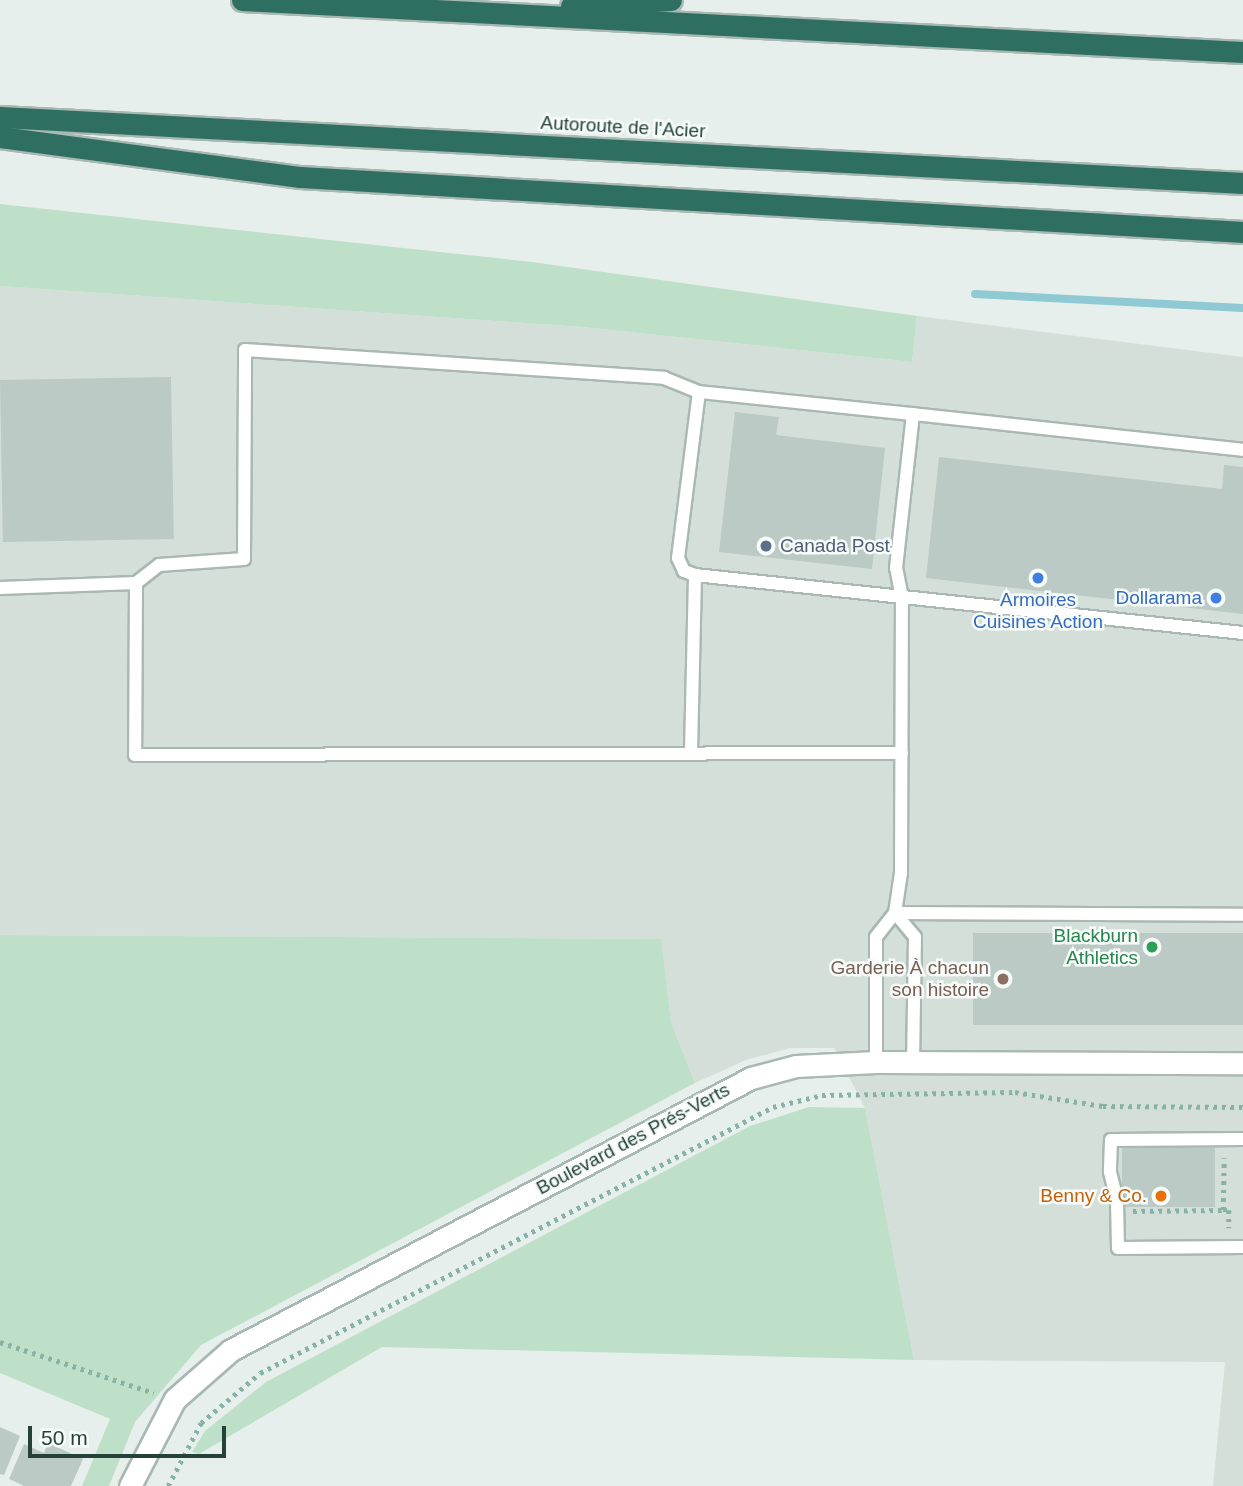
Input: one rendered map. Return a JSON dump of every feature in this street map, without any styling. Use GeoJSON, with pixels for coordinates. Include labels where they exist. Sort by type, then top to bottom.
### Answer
{"type":"FeatureCollection","features":[{"type":"Feature","properties":{"kind":"highway"},"geometry":{"type":"LineString","coordinates":[[242,0],[1243,52]]}},
{"type":"Feature","properties":{"kind":"highway"},"geometry":{"type":"LineString","coordinates":[[478,12],[671,0]]}},
{"type":"Feature","properties":{"kind":"highway","name":"Autoroute de l'Acier"},"geometry":{"type":"LineString","coordinates":[[0,117],[1243,183]]}},
{"type":"Feature","properties":{"kind":"highway"},"geometry":{"type":"LineString","coordinates":[[0,136],[300,177],[1243,232]]}},
{"type":"Feature","properties":{"kind":"street","name":"Boulevard des Prés-Verts"},"geometry":{"type":"LineString","coordinates":[[130,1486],[175,1399],[210,1364],[257,1335],[743,1081],[796,1066],[878,1072],[913,1062],[1243,1063]]}},
{"type":"Feature","properties":{"kind":"lane"},"geometry":{"type":"LineString","coordinates":[[0,588],[136,583],[159,565],[244,559],[245,349],[664,378],[699,392],[1243,450]]}},
{"type":"Feature","properties":{"kind":"lane"},"geometry":{"type":"LineString","coordinates":[[699,392],[678,558],[684,571],[695,575],[1243,634]]}},
{"type":"Feature","properties":{"kind":"lane"},"geometry":{"type":"LineString","coordinates":[[878,1072],[876,937],[895,913],[901,873],[902,598],[896,568],[913,414]]}},
{"type":"Feature","properties":{"kind":"lane"},"geometry":{"type":"LineString","coordinates":[[691,752],[695,575]]}},
{"type":"Feature","properties":{"kind":"lane"},"geometry":{"type":"LineString","coordinates":[[136,583],[135,755],[902,753]]}},
{"type":"Feature","properties":{"kind":"lane"},"geometry":{"type":"LineString","coordinates":[[895,913],[1243,915]]}},
{"type":"Feature","properties":{"kind":"lane"},"geometry":{"type":"LineString","coordinates":[[895,913],[915,937],[913,1062]]}},
{"type":"Feature","properties":{"kind":"lane"},"geometry":{"type":"LineString","coordinates":[[1243,1139],[1111,1140],[1118,1248],[1243,1247]]}},
{"type":"Feature","properties":{"kind":"path"},"geometry":{"type":"LineString","coordinates":[[878,1072],[882,1095]]}},
{"type":"Feature","properties":{"kind":"path","name":"Boulevard des Prés-Verts"},"geometry":{"type":"LineString","coordinates":[[168,1486],[184,1448],[211,1412],[260,1373],[773,1107],[822,1095],[1015,1092],[1103,1106],[1243,1107]]}},
{"type":"Feature","properties":{"kind":"path"},"geometry":{"type":"LineString","coordinates":[[1223,1210],[1225,1148]]}},
{"type":"Feature","properties":{"kind":"path"},"geometry":{"type":"LineString","coordinates":[[1130,1223],[1131,1212],[1160,1209],[1229,1210],[1229,1229],[1236,1229]]}},
{"type":"Feature","properties":{"kind":"path"},"geometry":{"type":"LineString","coordinates":[[0,1342],[38,1359],[211,1412]]}},
{"type":"Feature","properties":{"kind":"shaded area"},"geometry":{"type":"Polygon","coordinates":[[[0,286],[582,327],[912,362],[917,316],[1243,357],[1243,1486],[1213,1486],[1225,1362],[914,1360],[865,1108],[834,1048],[790,1048],[746,1060],[695,1083],[671,1022],[660,939],[0,935],[0,286]]]}},
{"type":"Feature","properties":{"kind":"green space"},"geometry":{"type":"Polygon","coordinates":[[[0,204],[532,262],[917,316],[912,362],[582,327],[0,286],[0,204]]]}},
{"type":"Feature","properties":{"kind":"green space"},"geometry":{"type":"Polygon","coordinates":[[[0,935],[661,939],[671,1022],[695,1083],[201,1345],[135,1422],[109,1486],[82,1486],[110,1419],[0,1373],[0,935]]]}},
{"type":"Feature","properties":{"kind":"green space"},"geometry":{"type":"Polygon","coordinates":[[[809,1107],[865,1108],[914,1360],[382,1347],[199,1454],[192,1452],[205,1431],[266,1382],[750,1126],[809,1107]]]}},
{"type":"Feature","properties":{"kind":"building"},"geometry":{"type":"Polygon","coordinates":[[[171,377],[174,539],[3,542],[0,380],[171,377]]]}},
{"type":"Feature","properties":{"kind":"building"},"geometry":{"type":"Polygon","coordinates":[[[735,412],[779,417],[776,435],[885,448],[872,569],[719,552],[735,412]]]}},
{"type":"Feature","properties":{"kind":"building"},"geometry":{"type":"Polygon","coordinates":[[[939,457],[1222,489],[1224,465],[1243,467],[1243,614],[926,578],[939,457]]]}},
{"type":"Feature","properties":{"kind":"building"},"geometry":{"type":"Polygon","coordinates":[[[973,933],[1243,933],[1243,1025],[973,1025],[973,933]]]}},
{"type":"Feature","properties":{"kind":"building"},"geometry":{"type":"Polygon","coordinates":[[[1122,1148],[1215,1148],[1215,1207],[1122,1207],[1122,1148]]]}},
{"type":"Feature","properties":{"kind":"building"},"geometry":{"type":"Polygon","coordinates":[[[0,1427],[20,1436],[4,1475],[0,1474],[0,1427]]]}},
{"type":"Feature","properties":{"kind":"building"},"geometry":{"type":"Polygon","coordinates":[[[48,1443],[83,1459],[71,1486],[24,1486],[9,1479],[24,1444],[44,1453],[48,1443]]]}},
{"type":"Feature","properties":{"kind":"waterway"},"geometry":{"type":"LineString","coordinates":[[975,294],[1243,308]]}},
{"type":"Feature","properties":{"kind":"place","name":"Canada Post"},"geometry":{"type":"Point","coordinates":[766,546]}},
{"type":"Feature","properties":{"kind":"place","name":"Armoires Cuisines Action"},"geometry":{"type":"Point","coordinates":[1038,578]}},
{"type":"Feature","properties":{"kind":"place","name":"Dollarama"},"geometry":{"type":"Point","coordinates":[1216,598]}},
{"type":"Feature","properties":{"kind":"place","name":"Blackburn Athletics"},"geometry":{"type":"Point","coordinates":[1152,947]}},
{"type":"Feature","properties":{"kind":"place","name":"Garderie À chacun son histoire"},"geometry":{"type":"Point","coordinates":[1003,979]}},
{"type":"Feature","properties":{"kind":"place","name":"Benny & Co."},"geometry":{"type":"Point","coordinates":[1161,1196]}}]}
